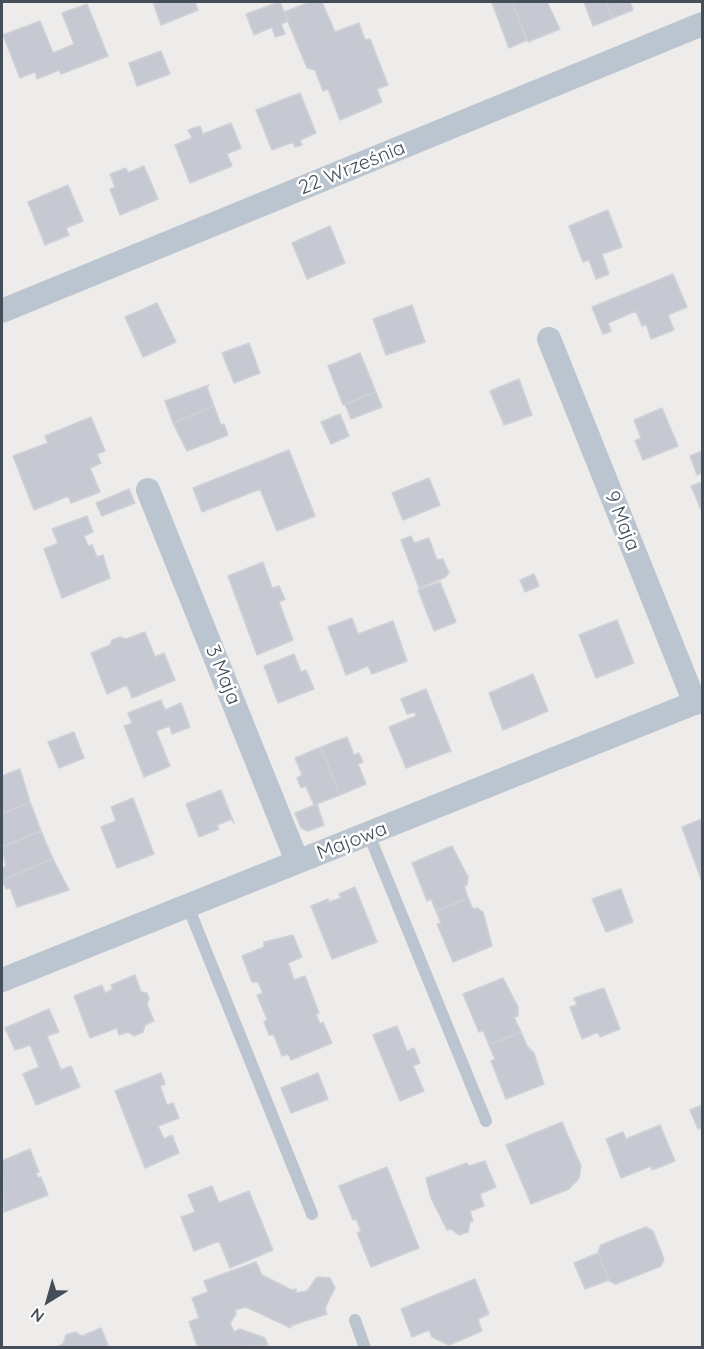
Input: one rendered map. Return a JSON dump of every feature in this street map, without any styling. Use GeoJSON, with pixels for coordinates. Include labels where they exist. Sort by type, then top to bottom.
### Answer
{"type":"FeatureCollection","features":[{"type":"Feature","properties":{"kind":"street","name":"22 Września"},"geometry":{"type":"LineString","coordinates":[[2,311],[702,24]]}},
{"type":"Feature","properties":{"kind":"street","name":"9 Maja"},"geometry":{"type":"LineString","coordinates":[[549,339],[699,701]]}},
{"type":"Feature","properties":{"kind":"street","name":"3 Maja"},"geometry":{"type":"LineString","coordinates":[[148,490],[297,861]]}},
{"type":"Feature","properties":{"kind":"street","name":"Majowa"},"geometry":{"type":"LineString","coordinates":[[2,980],[187,904],[369,836],[699,701]]}},
{"type":"Feature","properties":{"kind":"lane"},"geometry":{"type":"LineString","coordinates":[[369,836],[486,1121]]}},
{"type":"Feature","properties":{"kind":"lane"},"geometry":{"type":"LineString","coordinates":[[187,904],[312,1214]]}},
{"type":"Feature","properties":{"kind":"lane"},"geometry":{"type":"LineString","coordinates":[[355,1320],[365,1347]]}},
{"type":"Feature","properties":{"kind":"building"},"geometry":{"type":"Polygon","coordinates":[[[153,2],[195,2],[198,10],[161,25],[153,2]]]}},
{"type":"Feature","properties":{"kind":"building"},"geometry":{"type":"Polygon","coordinates":[[[280,2],[288,21],[281,24],[285,34],[275,37],[272,27],[254,35],[246,14],[280,2]]]}},
{"type":"Feature","properties":{"kind":"building"},"geometry":{"type":"Polygon","coordinates":[[[310,2],[322,2],[335,32],[359,23],[365,40],[370,39],[388,85],[377,89],[382,102],[340,120],[328,89],[323,91],[315,70],[307,68],[284,12],[310,2]]]}},
{"type":"Feature","properties":{"kind":"building"},"geometry":{"type":"Polygon","coordinates":[[[512,2],[527,40],[509,48],[492,3],[512,2]]]}},
{"type":"Feature","properties":{"kind":"building"},"geometry":{"type":"Polygon","coordinates":[[[512,2],[547,2],[560,29],[528,42],[512,2]]]}},
{"type":"Feature","properties":{"kind":"building"},"geometry":{"type":"Polygon","coordinates":[[[584,2],[606,2],[613,18],[593,26],[584,2]]]}},
{"type":"Feature","properties":{"kind":"building"},"geometry":{"type":"Polygon","coordinates":[[[606,2],[630,2],[633,10],[613,18],[606,2]]]}},
{"type":"Feature","properties":{"kind":"building"},"geometry":{"type":"Polygon","coordinates":[[[87,4],[108,56],[61,74],[59,70],[37,79],[35,72],[20,78],[3,35],[40,21],[53,53],[74,44],[62,13],[87,4]]]}},
{"type":"Feature","properties":{"kind":"building"},"geometry":{"type":"Polygon","coordinates":[[[161,51],[170,74],[137,86],[129,63],[161,51]]]}},
{"type":"Feature","properties":{"kind":"building"},"geometry":{"type":"Polygon","coordinates":[[[300,93],[316,133],[300,140],[302,145],[295,147],[293,142],[272,150],[256,110],[300,93]]]}},
{"type":"Feature","properties":{"kind":"building"},"geometry":{"type":"Polygon","coordinates":[[[231,123],[241,148],[227,154],[232,166],[190,183],[175,145],[192,138],[188,130],[200,126],[203,134],[231,123]]]}},
{"type":"Feature","properties":{"kind":"building"},"geometry":{"type":"Polygon","coordinates":[[[144,166],[158,199],[120,215],[110,189],[115,187],[110,174],[126,168],[128,173],[144,166]]]}},
{"type":"Feature","properties":{"kind":"building"},"geometry":{"type":"Polygon","coordinates":[[[68,185],[83,221],[66,228],[69,235],[45,245],[28,202],[68,185]]]}},
{"type":"Feature","properties":{"kind":"building"},"geometry":{"type":"Polygon","coordinates":[[[608,210],[622,247],[602,254],[609,274],[596,279],[589,260],[583,262],[569,226],[608,210]]]}},
{"type":"Feature","properties":{"kind":"building"},"geometry":{"type":"Polygon","coordinates":[[[330,226],[345,263],[307,279],[292,243],[330,226]]]}},
{"type":"Feature","properties":{"kind":"building"},"geometry":{"type":"Polygon","coordinates":[[[673,274],[687,307],[668,315],[674,330],[651,339],[646,324],[642,326],[636,311],[608,323],[611,331],[603,334],[592,307],[673,274]]]}},
{"type":"Feature","properties":{"kind":"building"},"geometry":{"type":"Polygon","coordinates":[[[157,303],[176,342],[143,357],[125,317],[157,303]]]}},
{"type":"Feature","properties":{"kind":"building"},"geometry":{"type":"Polygon","coordinates":[[[412,305],[425,342],[386,355],[373,319],[412,305]]]}},
{"type":"Feature","properties":{"kind":"building"},"geometry":{"type":"Polygon","coordinates":[[[249,343],[260,373],[234,383],[222,353],[249,343]]]}},
{"type":"Feature","properties":{"kind":"building"},"geometry":{"type":"Polygon","coordinates":[[[360,353],[376,392],[343,405],[328,366],[360,353]]]}},
{"type":"Feature","properties":{"kind":"building"},"geometry":{"type":"Polygon","coordinates":[[[519,379],[532,415],[504,425],[490,391],[519,379]]]}},
{"type":"Feature","properties":{"kind":"building"},"geometry":{"type":"Polygon","coordinates":[[[209,385],[207,387],[214,406],[173,423],[165,401],[209,385]]]}},
{"type":"Feature","properties":{"kind":"building"},"geometry":{"type":"Polygon","coordinates":[[[376,392],[382,407],[351,419],[345,404],[376,392]]]}},
{"type":"Feature","properties":{"kind":"building"},"geometry":{"type":"Polygon","coordinates":[[[214,406],[221,425],[224,424],[228,435],[187,451],[173,423],[214,406]]]}},
{"type":"Feature","properties":{"kind":"building"},"geometry":{"type":"Polygon","coordinates":[[[662,408],[678,446],[643,460],[635,441],[641,438],[634,420],[662,408]]]}},
{"type":"Feature","properties":{"kind":"building"},"geometry":{"type":"Polygon","coordinates":[[[340,414],[349,436],[331,444],[321,422],[340,414]]]}},
{"type":"Feature","properties":{"kind":"building"},"geometry":{"type":"Polygon","coordinates":[[[91,417],[105,451],[97,454],[101,463],[90,468],[100,492],[71,503],[68,496],[34,510],[13,456],[48,443],[45,436],[91,417]]]}},
{"type":"Feature","properties":{"kind":"building"},"geometry":{"type":"Polygon","coordinates":[[[289,450],[315,516],[277,531],[260,489],[202,512],[193,488],[289,450]]]}},
{"type":"Feature","properties":{"kind":"building"},"geometry":{"type":"Polygon","coordinates":[[[702,451],[702,473],[697,475],[690,456],[702,451]]]}},
{"type":"Feature","properties":{"kind":"building"},"geometry":{"type":"Polygon","coordinates":[[[429,478],[440,505],[403,520],[392,493],[429,478]]]}},
{"type":"Feature","properties":{"kind":"building"},"geometry":{"type":"Polygon","coordinates":[[[702,482],[702,512],[691,486],[702,482]]]}},
{"type":"Feature","properties":{"kind":"building"},"geometry":{"type":"Polygon","coordinates":[[[129,489],[135,503],[102,516],[96,503],[129,489]]]}},
{"type":"Feature","properties":{"kind":"building"},"geometry":{"type":"Polygon","coordinates":[[[87,516],[93,532],[84,536],[88,546],[92,545],[97,557],[103,555],[110,578],[62,598],[44,549],[58,543],[52,529],[87,516]]]}},
{"type":"Feature","properties":{"kind":"building"},"geometry":{"type":"Polygon","coordinates":[[[411,536],[414,543],[429,538],[437,560],[443,559],[449,573],[444,578],[419,588],[401,540],[411,536]]]}},
{"type":"Feature","properties":{"kind":"building"},"geometry":{"type":"Polygon","coordinates":[[[263,562],[272,588],[279,586],[285,599],[279,602],[293,640],[257,655],[228,576],[263,562]]]}},
{"type":"Feature","properties":{"kind":"building"},"geometry":{"type":"Polygon","coordinates":[[[534,574],[539,586],[525,592],[520,580],[534,574]]]}},
{"type":"Feature","properties":{"kind":"building"},"geometry":{"type":"Polygon","coordinates":[[[440,582],[456,622],[434,631],[418,590],[440,582]]]}},
{"type":"Feature","properties":{"kind":"building"},"geometry":{"type":"Polygon","coordinates":[[[352,618],[358,634],[393,621],[407,661],[372,674],[368,666],[346,675],[328,627],[352,618]]]}},
{"type":"Feature","properties":{"kind":"building"},"geometry":{"type":"Polygon","coordinates":[[[617,620],[634,663],[596,678],[579,635],[617,620]]]}},
{"type":"Feature","properties":{"kind":"building"},"geometry":{"type":"Polygon","coordinates":[[[145,632],[155,657],[164,653],[175,680],[132,698],[127,685],[107,694],[91,653],[110,645],[112,640],[120,637],[126,639],[145,632]]]}},
{"type":"Feature","properties":{"kind":"building"},"geometry":{"type":"Polygon","coordinates":[[[294,654],[301,672],[306,670],[314,689],[278,703],[264,666],[294,654]]]}},
{"type":"Feature","properties":{"kind":"building"},"geometry":{"type":"Polygon","coordinates":[[[533,674],[548,711],[503,730],[489,693],[533,674]]]}},
{"type":"Feature","properties":{"kind":"building"},"geometry":{"type":"Polygon","coordinates":[[[426,689],[451,751],[406,768],[389,727],[416,716],[415,712],[407,714],[401,699],[426,689]]]}},
{"type":"Feature","properties":{"kind":"building"},"geometry":{"type":"Polygon","coordinates":[[[161,700],[165,710],[181,703],[190,727],[172,734],[170,726],[156,731],[170,766],[144,777],[124,726],[132,723],[128,713],[161,700]]]}},
{"type":"Feature","properties":{"kind":"building"},"geometry":{"type":"Polygon","coordinates":[[[74,732],[84,758],[59,768],[48,742],[74,732]]]}},
{"type":"Feature","properties":{"kind":"building"},"geometry":{"type":"Polygon","coordinates":[[[347,737],[354,755],[359,753],[363,762],[358,764],[366,784],[340,795],[321,747],[347,737]]]}},
{"type":"Feature","properties":{"kind":"building"},"geometry":{"type":"Polygon","coordinates":[[[321,747],[340,795],[314,805],[306,786],[301,788],[297,778],[302,775],[295,758],[321,747]]]}},
{"type":"Feature","properties":{"kind":"building"},"geometry":{"type":"Polygon","coordinates":[[[20,769],[30,802],[2,814],[2,776],[20,769]]]}},
{"type":"Feature","properties":{"kind":"building"},"geometry":{"type":"Polygon","coordinates":[[[221,790],[234,823],[232,819],[217,825],[219,829],[199,837],[186,804],[221,790]]]}},
{"type":"Feature","properties":{"kind":"building"},"geometry":{"type":"Polygon","coordinates":[[[133,798],[154,854],[117,868],[101,827],[116,821],[111,807],[133,798]]]}},
{"type":"Feature","properties":{"kind":"building"},"geometry":{"type":"Polygon","coordinates":[[[30,802],[41,831],[2,847],[2,814],[30,802]]]}},
{"type":"Feature","properties":{"kind":"building"},"geometry":{"type":"Polygon","coordinates":[[[317,804],[324,825],[308,831],[301,828],[295,813],[317,804]]]}},
{"type":"Feature","properties":{"kind":"building"},"geometry":{"type":"Polygon","coordinates":[[[702,819],[702,882],[682,827],[702,819]]]}},
{"type":"Feature","properties":{"kind":"building"},"geometry":{"type":"Polygon","coordinates":[[[41,831],[53,859],[2,880],[2,868],[6,866],[2,847],[41,831]]]}},
{"type":"Feature","properties":{"kind":"building"},"geometry":{"type":"Polygon","coordinates":[[[452,846],[468,877],[467,885],[464,886],[468,898],[436,911],[431,899],[427,901],[412,863],[452,846]]]}},
{"type":"Feature","properties":{"kind":"building"},"geometry":{"type":"Polygon","coordinates":[[[53,859],[69,890],[17,907],[10,888],[6,889],[2,880],[53,859]]]}},
{"type":"Feature","properties":{"kind":"building"},"geometry":{"type":"Polygon","coordinates":[[[355,887],[377,942],[332,959],[311,906],[328,899],[329,902],[341,898],[339,894],[355,887]]]}},
{"type":"Feature","properties":{"kind":"building"},"geometry":{"type":"Polygon","coordinates":[[[621,889],[633,922],[606,932],[592,899],[621,889]]]}},
{"type":"Feature","properties":{"kind":"building"},"geometry":{"type":"Polygon","coordinates":[[[468,898],[473,909],[477,908],[483,912],[492,946],[453,962],[437,924],[441,923],[436,911],[468,898]]]}},
{"type":"Feature","properties":{"kind":"building"},"geometry":{"type":"Polygon","coordinates":[[[293,935],[302,957],[288,963],[294,980],[305,976],[319,1013],[316,1014],[320,1024],[323,1022],[332,1043],[291,1060],[288,1054],[282,1056],[274,1035],[269,1035],[264,1022],[267,1019],[257,995],[263,993],[258,982],[252,982],[242,956],[264,947],[264,942],[293,935]]]}},
{"type":"Feature","properties":{"kind":"building"},"geometry":{"type":"Polygon","coordinates":[[[135,975],[141,992],[147,993],[149,999],[147,1004],[154,1021],[145,1025],[143,1032],[134,1036],[128,1032],[119,1035],[117,1028],[90,1038],[74,996],[102,985],[105,993],[113,989],[111,985],[135,975]]]}},
{"type":"Feature","properties":{"kind":"building"},"geometry":{"type":"Polygon","coordinates":[[[503,978],[518,1007],[518,1016],[514,1017],[521,1032],[489,1045],[483,1030],[479,1032],[463,994],[503,978]]]}},
{"type":"Feature","properties":{"kind":"building"},"geometry":{"type":"Polygon","coordinates":[[[604,988],[620,1029],[600,1037],[598,1032],[582,1039],[570,1007],[577,1005],[574,998],[604,988]]]}},
{"type":"Feature","properties":{"kind":"building"},"geometry":{"type":"Polygon","coordinates":[[[49,1009],[59,1032],[47,1036],[61,1070],[71,1066],[80,1087],[36,1105],[23,1074],[39,1067],[30,1045],[15,1050],[5,1028],[49,1009]]]}},
{"type":"Feature","properties":{"kind":"building"},"geometry":{"type":"Polygon","coordinates":[[[397,1026],[407,1051],[414,1048],[420,1063],[413,1066],[424,1091],[400,1101],[373,1035],[397,1026]]]}},
{"type":"Feature","properties":{"kind":"building"},"geometry":{"type":"Polygon","coordinates":[[[521,1032],[527,1046],[534,1053],[544,1084],[506,1099],[491,1061],[495,1059],[489,1045],[521,1032]]]}},
{"type":"Feature","properties":{"kind":"building"},"geometry":{"type":"Polygon","coordinates":[[[161,1073],[165,1084],[160,1086],[167,1105],[173,1103],[179,1118],[158,1126],[164,1139],[172,1135],[179,1153],[145,1168],[115,1091],[161,1073]]]}},
{"type":"Feature","properties":{"kind":"building"},"geometry":{"type":"Polygon","coordinates":[[[318,1073],[328,1099],[291,1113],[281,1088],[318,1073]]]}},
{"type":"Feature","properties":{"kind":"building"},"geometry":{"type":"Polygon","coordinates":[[[702,1105],[702,1127],[698,1129],[690,1110],[702,1105]]]}},
{"type":"Feature","properties":{"kind":"building"},"geometry":{"type":"Polygon","coordinates":[[[562,1122],[581,1166],[579,1178],[569,1189],[531,1204],[506,1145],[562,1122]]]}},
{"type":"Feature","properties":{"kind":"building"},"geometry":{"type":"Polygon","coordinates":[[[660,1125],[675,1161],[652,1170],[651,1166],[621,1178],[606,1139],[623,1132],[626,1139],[660,1125]]]}},
{"type":"Feature","properties":{"kind":"building"},"geometry":{"type":"Polygon","coordinates":[[[30,1149],[39,1172],[36,1173],[38,1178],[41,1177],[48,1195],[4,1212],[2,1161],[30,1149]]]}},
{"type":"Feature","properties":{"kind":"building"},"geometry":{"type":"Polygon","coordinates":[[[485,1161],[496,1187],[480,1194],[484,1206],[470,1211],[473,1221],[470,1222],[468,1232],[459,1235],[451,1229],[447,1230],[431,1198],[426,1178],[467,1163],[469,1166],[485,1161]]]}},
{"type":"Feature","properties":{"kind":"building"},"geometry":{"type":"Polygon","coordinates":[[[387,1167],[419,1248],[371,1267],[357,1233],[361,1231],[356,1219],[353,1220],[339,1186],[387,1167]]]}},
{"type":"Feature","properties":{"kind":"building"},"geometry":{"type":"Polygon","coordinates":[[[212,1186],[219,1203],[249,1191],[273,1250],[230,1268],[219,1241],[194,1251],[181,1217],[195,1212],[188,1195],[212,1186]]]}},
{"type":"Feature","properties":{"kind":"building"},"geometry":{"type":"Polygon","coordinates":[[[646,1227],[653,1231],[664,1259],[661,1266],[616,1284],[609,1281],[598,1252],[601,1245],[646,1227]]]}},
{"type":"Feature","properties":{"kind":"building"},"geometry":{"type":"Polygon","coordinates":[[[598,1253],[609,1280],[585,1289],[574,1263],[598,1253]]]}},
{"type":"Feature","properties":{"kind":"building"},"geometry":{"type":"Polygon","coordinates":[[[256,1262],[262,1275],[292,1290],[296,1289],[296,1293],[307,1291],[317,1277],[330,1278],[335,1288],[325,1308],[327,1314],[290,1326],[291,1328],[246,1307],[235,1310],[236,1314],[230,1323],[234,1332],[240,1329],[265,1338],[268,1345],[198,1348],[189,1322],[199,1318],[192,1298],[208,1292],[204,1281],[256,1262]]]}},
{"type":"Feature","properties":{"kind":"building"},"geometry":{"type":"Polygon","coordinates":[[[475,1279],[489,1314],[478,1319],[482,1331],[449,1345],[432,1337],[429,1330],[412,1337],[401,1309],[475,1279]]]}},
{"type":"Feature","properties":{"kind":"building"},"geometry":{"type":"Polygon","coordinates":[[[101,1328],[109,1348],[54,1348],[63,1344],[66,1335],[75,1332],[82,1336],[101,1328]]]}}]}
